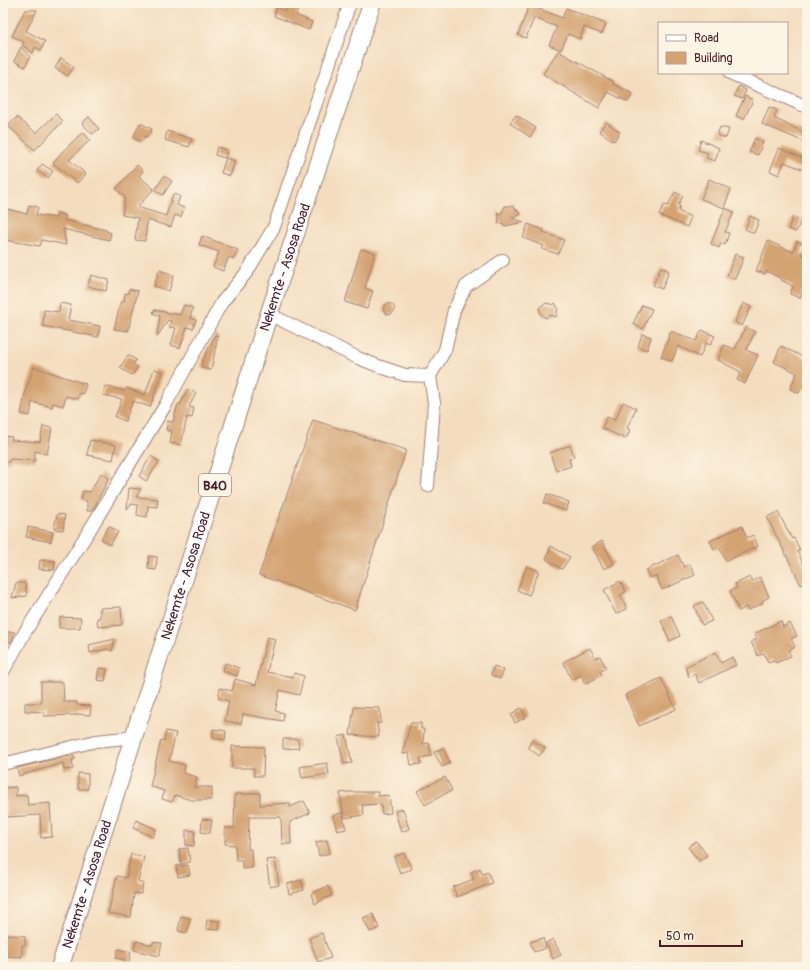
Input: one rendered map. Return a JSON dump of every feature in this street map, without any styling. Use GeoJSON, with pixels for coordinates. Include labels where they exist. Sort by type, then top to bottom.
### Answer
{"type":"FeatureCollection","features":[{"type":"Feature","properties":{"kind":"highway","name":"Nekemte - Asosa Road"},"geometry":{"type":"LineString","coordinates":[[60,967],[135,737],[269,314],[372,3]]}},
{"type":"Feature","properties":{"kind":"street"},"geometry":{"type":"LineString","coordinates":[[3,672],[25,632],[89,531],[166,404],[222,302],[247,272],[274,227],[350,3]]}},
{"type":"Feature","properties":{"kind":"street"},"geometry":{"type":"LineString","coordinates":[[732,74],[807,107]]}},
{"type":"Feature","properties":{"kind":"street"},"geometry":{"type":"LineString","coordinates":[[428,486],[434,403],[430,376],[445,350],[454,310],[466,286],[483,272],[503,260]]}},
{"type":"Feature","properties":{"kind":"street"},"geometry":{"type":"LineString","coordinates":[[269,314],[358,358],[381,367],[405,375],[430,376]]}},
{"type":"Feature","properties":{"kind":"street"},"geometry":{"type":"LineString","coordinates":[[3,764],[96,741],[135,737]]}},
{"type":"Feature","properties":{"kind":"building"},"geometry":{"type":"Polygon","coordinates":[[[289,3],[300,3],[296,15],[312,22],[309,30],[274,16],[277,7],[286,11],[289,3]]]}},
{"type":"Feature","properties":{"kind":"building"},"geometry":{"type":"Polygon","coordinates":[[[530,3],[539,3],[537,8],[562,18],[566,8],[606,24],[602,34],[584,27],[580,39],[568,34],[561,50],[549,45],[557,27],[534,18],[526,38],[518,35],[530,3]]]}},
{"type":"Feature","properties":{"kind":"building"},"geometry":{"type":"Polygon","coordinates":[[[25,10],[37,10],[26,31],[45,41],[41,50],[35,47],[33,53],[22,45],[24,42],[12,36],[25,10]]]}},
{"type":"Feature","properties":{"kind":"building"},"geometry":{"type":"Polygon","coordinates":[[[21,47],[30,57],[25,67],[14,61],[21,47]]]}},
{"type":"Feature","properties":{"kind":"building"},"geometry":{"type":"Polygon","coordinates":[[[558,51],[614,82],[613,84],[633,94],[628,102],[608,92],[599,108],[543,74],[558,51]]]}},
{"type":"Feature","properties":{"kind":"building"},"geometry":{"type":"Polygon","coordinates":[[[61,58],[74,67],[68,76],[55,68],[61,58]]]}},
{"type":"Feature","properties":{"kind":"building"},"geometry":{"type":"Polygon","coordinates":[[[739,86],[746,90],[742,99],[734,96],[739,86]]]}},
{"type":"Feature","properties":{"kind":"building"},"geometry":{"type":"Polygon","coordinates":[[[745,96],[753,100],[744,119],[736,116],[745,96]]]}},
{"type":"Feature","properties":{"kind":"building"},"geometry":{"type":"Polygon","coordinates":[[[769,107],[777,110],[774,118],[807,134],[807,143],[762,124],[769,107]]]}},
{"type":"Feature","properties":{"kind":"building"},"geometry":{"type":"Polygon","coordinates":[[[56,114],[63,121],[35,150],[8,126],[17,117],[36,133],[56,114]]]}},
{"type":"Feature","properties":{"kind":"building"},"geometry":{"type":"Polygon","coordinates":[[[516,115],[536,128],[530,137],[510,123],[516,115]]]}},
{"type":"Feature","properties":{"kind":"building"},"geometry":{"type":"Polygon","coordinates":[[[89,117],[99,129],[92,134],[82,123],[89,117]]]}},
{"type":"Feature","properties":{"kind":"building"},"geometry":{"type":"Polygon","coordinates":[[[606,122],[620,132],[614,141],[599,131],[606,122]]]}},
{"type":"Feature","properties":{"kind":"building"},"geometry":{"type":"Polygon","coordinates":[[[140,123],[152,129],[148,137],[145,136],[142,142],[133,138],[140,123]]]}},
{"type":"Feature","properties":{"kind":"building"},"geometry":{"type":"Polygon","coordinates":[[[720,127],[729,129],[726,138],[717,135],[720,127]]]}},
{"type":"Feature","properties":{"kind":"building"},"geometry":{"type":"Polygon","coordinates":[[[167,131],[192,139],[189,147],[165,140],[167,131]]]}},
{"type":"Feature","properties":{"kind":"building"},"geometry":{"type":"Polygon","coordinates":[[[83,132],[90,140],[69,160],[86,174],[77,183],[53,163],[83,132]]]}},
{"type":"Feature","properties":{"kind":"building"},"geometry":{"type":"Polygon","coordinates":[[[755,138],[763,142],[758,155],[749,152],[755,138]]]}},
{"type":"Feature","properties":{"kind":"building"},"geometry":{"type":"Polygon","coordinates":[[[701,140],[719,148],[715,161],[706,158],[708,153],[698,150],[701,140]]]}},
{"type":"Feature","properties":{"kind":"building"},"geometry":{"type":"Polygon","coordinates":[[[217,147],[227,150],[225,158],[215,155],[217,147]]]}},
{"type":"Feature","properties":{"kind":"building"},"geometry":{"type":"Polygon","coordinates":[[[779,148],[807,160],[807,171],[784,162],[779,175],[770,171],[779,148]]]}},
{"type":"Feature","properties":{"kind":"building"},"geometry":{"type":"Polygon","coordinates":[[[226,158],[235,161],[230,176],[221,173],[226,158]]]}},
{"type":"Feature","properties":{"kind":"building"},"geometry":{"type":"Polygon","coordinates":[[[42,164],[53,171],[48,178],[37,171],[42,164]]]}},
{"type":"Feature","properties":{"kind":"building"},"geometry":{"type":"Polygon","coordinates":[[[137,165],[143,171],[139,176],[154,189],[137,207],[166,216],[173,194],[180,196],[177,205],[184,208],[181,217],[175,215],[171,227],[147,220],[145,241],[135,240],[138,218],[122,215],[125,197],[116,189],[137,165]]]}},
{"type":"Feature","properties":{"kind":"building"},"geometry":{"type":"Polygon","coordinates":[[[164,176],[172,181],[163,195],[155,190],[164,176]]]}},
{"type":"Feature","properties":{"kind":"building"},"geometry":{"type":"Polygon","coordinates":[[[709,179],[731,189],[724,208],[701,199],[709,179]]]}},
{"type":"Feature","properties":{"kind":"building"},"geometry":{"type":"Polygon","coordinates":[[[675,192],[683,196],[678,205],[680,206],[678,211],[691,217],[687,227],[659,215],[664,205],[668,206],[675,192]]]}},
{"type":"Feature","properties":{"kind":"building"},"geometry":{"type":"Polygon","coordinates":[[[29,205],[38,207],[36,215],[56,218],[57,213],[66,216],[64,220],[106,230],[111,233],[109,240],[63,229],[66,245],[42,240],[40,246],[4,240],[6,218],[3,217],[3,208],[27,214],[29,205]]]}},
{"type":"Feature","properties":{"kind":"building"},"geometry":{"type":"Polygon","coordinates":[[[505,206],[513,206],[521,214],[512,218],[524,222],[505,226],[501,222],[498,224],[499,218],[497,212],[501,214],[505,206]]]}},
{"type":"Feature","properties":{"kind":"building"},"geometry":{"type":"Polygon","coordinates":[[[725,208],[734,212],[725,232],[729,233],[725,245],[721,243],[719,248],[711,244],[725,208]]]}},
{"type":"Feature","properties":{"kind":"building"},"geometry":{"type":"Polygon","coordinates":[[[750,216],[759,220],[754,233],[745,229],[750,216]]]}},
{"type":"Feature","properties":{"kind":"building"},"geometry":{"type":"Polygon","coordinates":[[[793,217],[801,220],[796,232],[788,229],[793,217]]]}},
{"type":"Feature","properties":{"kind":"building"},"geometry":{"type":"Polygon","coordinates":[[[528,224],[544,230],[543,232],[564,240],[558,254],[542,249],[544,246],[523,238],[528,224]]]}},
{"type":"Feature","properties":{"kind":"building"},"geometry":{"type":"Polygon","coordinates":[[[202,236],[238,250],[234,259],[229,257],[223,271],[213,267],[219,252],[199,245],[202,236]]]}},
{"type":"Feature","properties":{"kind":"building"},"geometry":{"type":"Polygon","coordinates":[[[768,241],[793,252],[797,241],[805,245],[801,254],[807,257],[807,281],[800,298],[790,294],[793,286],[781,280],[782,279],[766,271],[765,274],[756,271],[768,241]]]}},
{"type":"Feature","properties":{"kind":"building"},"geometry":{"type":"Polygon","coordinates":[[[361,249],[375,253],[365,288],[373,291],[367,309],[345,302],[361,249]]]}},
{"type":"Feature","properties":{"kind":"building"},"geometry":{"type":"Polygon","coordinates":[[[735,254],[744,257],[735,279],[727,276],[735,254]]]}},
{"type":"Feature","properties":{"kind":"building"},"geometry":{"type":"Polygon","coordinates":[[[661,267],[669,271],[662,289],[653,285],[661,267]]]}},
{"type":"Feature","properties":{"kind":"building"},"geometry":{"type":"Polygon","coordinates":[[[159,270],[174,275],[169,291],[154,286],[159,270]]]}},
{"type":"Feature","properties":{"kind":"building"},"geometry":{"type":"Polygon","coordinates":[[[91,275],[109,280],[106,291],[88,286],[91,275]]]}},
{"type":"Feature","properties":{"kind":"building"},"geometry":{"type":"Polygon","coordinates":[[[129,289],[138,291],[128,331],[114,329],[121,301],[124,302],[125,293],[128,294],[129,289]]]}},
{"type":"Feature","properties":{"kind":"building"},"geometry":{"type":"Polygon","coordinates":[[[60,303],[71,305],[68,320],[100,326],[98,337],[43,326],[44,310],[59,312],[60,303]]]}},
{"type":"Feature","properties":{"kind":"building"},"geometry":{"type":"Polygon","coordinates":[[[389,303],[393,305],[395,309],[393,313],[389,315],[385,313],[383,309],[385,305],[389,303]]]}},
{"type":"Feature","properties":{"kind":"building"},"geometry":{"type":"Polygon","coordinates":[[[547,303],[553,305],[555,303],[558,308],[556,317],[551,315],[546,318],[541,314],[539,308],[547,303]]]}},
{"type":"Feature","properties":{"kind":"building"},"geometry":{"type":"Polygon","coordinates":[[[743,303],[751,307],[742,326],[735,322],[743,303]]]}},
{"type":"Feature","properties":{"kind":"building"},"geometry":{"type":"Polygon","coordinates":[[[184,305],[193,308],[190,318],[196,320],[193,329],[187,327],[180,348],[171,345],[176,328],[169,327],[171,321],[168,320],[157,337],[160,316],[153,313],[154,310],[180,315],[184,305]]]}},
{"type":"Feature","properties":{"kind":"building"},"geometry":{"type":"Polygon","coordinates":[[[642,305],[652,309],[643,329],[633,324],[642,305]]]}},
{"type":"Feature","properties":{"kind":"building"},"geometry":{"type":"Polygon","coordinates":[[[746,327],[755,332],[746,350],[758,355],[745,384],[737,380],[741,372],[718,360],[724,345],[735,349],[746,327]]]}},
{"type":"Feature","properties":{"kind":"building"},"geometry":{"type":"Polygon","coordinates":[[[702,330],[715,336],[710,345],[706,343],[700,357],[678,346],[672,361],[661,357],[671,331],[696,341],[702,330]]]}},
{"type":"Feature","properties":{"kind":"building"},"geometry":{"type":"Polygon","coordinates":[[[642,334],[651,337],[647,350],[638,347],[642,334]]]}},
{"type":"Feature","properties":{"kind":"building"},"geometry":{"type":"Polygon","coordinates":[[[215,335],[218,336],[211,370],[201,368],[203,360],[215,335]]]}},
{"type":"Feature","properties":{"kind":"building"},"geometry":{"type":"Polygon","coordinates":[[[781,346],[807,359],[807,389],[802,387],[799,393],[790,389],[797,373],[774,362],[781,346]]]}},
{"type":"Feature","properties":{"kind":"building"},"geometry":{"type":"Polygon","coordinates":[[[128,355],[136,360],[133,364],[138,367],[132,375],[120,368],[128,355]]]}},
{"type":"Feature","properties":{"kind":"building"},"geometry":{"type":"Polygon","coordinates":[[[34,367],[86,384],[83,394],[80,393],[78,399],[66,396],[63,406],[53,403],[52,407],[32,402],[30,416],[21,414],[26,389],[34,367]]]}},
{"type":"Feature","properties":{"kind":"building"},"geometry":{"type":"Polygon","coordinates":[[[154,369],[163,372],[150,407],[133,401],[125,421],[115,417],[122,399],[103,395],[105,386],[125,391],[126,388],[145,395],[154,369]]]}},
{"type":"Feature","properties":{"kind":"building"},"geometry":{"type":"Polygon","coordinates":[[[188,389],[196,393],[189,407],[194,408],[192,418],[187,417],[181,445],[170,443],[172,431],[166,430],[168,421],[173,422],[178,404],[180,405],[188,389]]]}},
{"type":"Feature","properties":{"kind":"building"},"geometry":{"type":"Polygon","coordinates":[[[623,402],[636,408],[627,428],[630,430],[626,439],[602,428],[607,417],[615,420],[623,402]]]}},
{"type":"Feature","properties":{"kind":"building"},"geometry":{"type":"Polygon","coordinates":[[[313,420],[406,450],[355,610],[259,575],[313,420]]]}},
{"type":"Feature","properties":{"kind":"building"},"geometry":{"type":"Polygon","coordinates":[[[43,426],[52,428],[47,454],[35,451],[35,461],[10,459],[9,462],[3,462],[3,436],[12,437],[11,440],[40,442],[43,426]]]}},
{"type":"Feature","properties":{"kind":"building"},"geometry":{"type":"Polygon","coordinates":[[[90,440],[116,445],[113,460],[87,455],[90,440]]]}},
{"type":"Feature","properties":{"kind":"building"},"geometry":{"type":"Polygon","coordinates":[[[570,445],[574,457],[569,459],[571,466],[556,471],[550,453],[570,445]]]}},
{"type":"Feature","properties":{"kind":"building"},"geometry":{"type":"Polygon","coordinates":[[[151,456],[159,462],[146,481],[139,476],[151,456]]]}},
{"type":"Feature","properties":{"kind":"building"},"geometry":{"type":"Polygon","coordinates":[[[101,473],[109,478],[92,511],[87,511],[87,501],[81,500],[83,491],[90,492],[101,473]]]}},
{"type":"Feature","properties":{"kind":"building"},"geometry":{"type":"Polygon","coordinates":[[[129,488],[141,489],[136,497],[158,499],[157,507],[148,506],[147,517],[137,515],[138,505],[131,504],[127,509],[129,488]]]}},
{"type":"Feature","properties":{"kind":"building"},"geometry":{"type":"Polygon","coordinates":[[[547,494],[569,502],[566,511],[544,503],[547,494]]]}},
{"type":"Feature","properties":{"kind":"building"},"geometry":{"type":"Polygon","coordinates":[[[778,512],[792,539],[794,538],[800,550],[797,551],[807,571],[807,582],[801,585],[767,517],[778,512]]]}},
{"type":"Feature","properties":{"kind":"building"},"geometry":{"type":"Polygon","coordinates":[[[57,514],[65,515],[63,530],[54,529],[57,514]]]}},
{"type":"Feature","properties":{"kind":"building"},"geometry":{"type":"Polygon","coordinates":[[[109,526],[118,532],[110,545],[101,539],[109,526]]]}},
{"type":"Feature","properties":{"kind":"building"},"geometry":{"type":"Polygon","coordinates":[[[742,526],[747,538],[753,535],[758,546],[726,561],[719,547],[714,549],[710,541],[742,526]]]}},
{"type":"Feature","properties":{"kind":"building"},"geometry":{"type":"Polygon","coordinates":[[[28,527],[53,532],[51,542],[26,537],[28,527]]]}},
{"type":"Feature","properties":{"kind":"building"},"geometry":{"type":"Polygon","coordinates":[[[602,541],[614,564],[604,569],[592,547],[602,541]]]}},
{"type":"Feature","properties":{"kind":"building"},"geometry":{"type":"Polygon","coordinates":[[[551,546],[570,557],[562,569],[546,559],[551,546]]]}},
{"type":"Feature","properties":{"kind":"building"},"geometry":{"type":"Polygon","coordinates":[[[678,555],[684,567],[690,564],[695,575],[662,590],[656,576],[650,578],[646,570],[678,555]]]}},
{"type":"Feature","properties":{"kind":"building"},"geometry":{"type":"Polygon","coordinates":[[[149,556],[157,557],[156,570],[148,569],[149,556]]]}},
{"type":"Feature","properties":{"kind":"building"},"geometry":{"type":"Polygon","coordinates":[[[40,560],[55,561],[54,570],[39,569],[40,560]]]}},
{"type":"Feature","properties":{"kind":"building"},"geometry":{"type":"Polygon","coordinates":[[[527,566],[539,571],[529,595],[517,590],[527,566]]]}},
{"type":"Feature","properties":{"kind":"building"},"geometry":{"type":"Polygon","coordinates":[[[750,577],[752,581],[760,577],[769,597],[762,601],[763,603],[748,610],[746,607],[739,611],[730,591],[737,588],[735,584],[750,577]]]}},
{"type":"Feature","properties":{"kind":"building"},"geometry":{"type":"Polygon","coordinates":[[[620,581],[626,592],[620,595],[627,609],[616,614],[604,590],[620,581]]]}},
{"type":"Feature","properties":{"kind":"building"},"geometry":{"type":"Polygon","coordinates":[[[16,583],[25,583],[27,596],[12,598],[16,583]]]}},
{"type":"Feature","properties":{"kind":"building"},"geometry":{"type":"Polygon","coordinates":[[[703,602],[712,621],[702,625],[694,606],[703,602]]]}},
{"type":"Feature","properties":{"kind":"building"},"geometry":{"type":"Polygon","coordinates":[[[121,607],[122,625],[98,627],[97,618],[100,618],[100,608],[121,607]]]}},
{"type":"Feature","properties":{"kind":"building"},"geometry":{"type":"Polygon","coordinates":[[[671,616],[680,636],[670,641],[661,621],[671,616]]]}},
{"type":"Feature","properties":{"kind":"building"},"geometry":{"type":"Polygon","coordinates":[[[60,617],[81,618],[80,628],[59,628],[60,617]]]}},
{"type":"Feature","properties":{"kind":"building"},"geometry":{"type":"Polygon","coordinates":[[[781,621],[783,627],[790,623],[797,636],[791,639],[795,647],[788,651],[791,656],[776,663],[774,660],[768,662],[764,653],[758,656],[751,642],[757,639],[754,634],[781,621]]]}},
{"type":"Feature","properties":{"kind":"building"},"geometry":{"type":"Polygon","coordinates":[[[3,632],[15,632],[11,642],[3,642],[3,632]]]}},
{"type":"Feature","properties":{"kind":"building"},"geometry":{"type":"Polygon","coordinates":[[[267,637],[275,639],[267,672],[293,677],[294,673],[304,676],[299,695],[280,690],[275,711],[284,713],[283,721],[243,714],[241,724],[225,721],[229,701],[218,698],[220,688],[232,691],[235,679],[256,685],[267,637]]]}},
{"type":"Feature","properties":{"kind":"building"},"geometry":{"type":"Polygon","coordinates":[[[115,639],[112,651],[107,649],[90,653],[89,645],[115,639]]]}},
{"type":"Feature","properties":{"kind":"building"},"geometry":{"type":"Polygon","coordinates":[[[590,648],[595,658],[600,656],[606,668],[600,671],[602,675],[585,684],[581,675],[572,680],[563,662],[590,648]]]}},
{"type":"Feature","properties":{"kind":"building"},"geometry":{"type":"Polygon","coordinates":[[[716,652],[721,663],[732,657],[736,665],[699,683],[695,674],[689,677],[685,667],[716,652]]]}},
{"type":"Feature","properties":{"kind":"building"},"geometry":{"type":"Polygon","coordinates":[[[225,663],[239,668],[237,676],[223,671],[225,663]]]}},
{"type":"Feature","properties":{"kind":"building"},"geometry":{"type":"Polygon","coordinates":[[[494,666],[504,670],[500,679],[491,675],[494,666]]]}},
{"type":"Feature","properties":{"kind":"building"},"geometry":{"type":"Polygon","coordinates":[[[99,668],[107,669],[105,681],[97,680],[99,668]]]}},
{"type":"Feature","properties":{"kind":"building"},"geometry":{"type":"Polygon","coordinates":[[[661,678],[676,709],[639,726],[625,695],[661,678]]]}},
{"type":"Feature","properties":{"kind":"building"},"geometry":{"type":"Polygon","coordinates":[[[41,682],[63,682],[64,702],[77,702],[77,705],[91,706],[90,715],[77,714],[44,716],[44,712],[25,711],[25,703],[41,703],[41,682]]]}},
{"type":"Feature","properties":{"kind":"building"},"geometry":{"type":"Polygon","coordinates":[[[354,707],[380,708],[381,723],[377,723],[379,737],[350,735],[354,707]]]}},
{"type":"Feature","properties":{"kind":"building"},"geometry":{"type":"Polygon","coordinates":[[[521,708],[526,717],[515,723],[511,714],[521,708]]]}},
{"type":"Feature","properties":{"kind":"building"},"geometry":{"type":"Polygon","coordinates":[[[411,723],[421,723],[421,729],[424,729],[423,744],[429,743],[431,756],[420,758],[421,764],[411,765],[409,753],[402,754],[411,723]]]}},
{"type":"Feature","properties":{"kind":"building"},"geometry":{"type":"Polygon","coordinates":[[[213,729],[226,731],[225,740],[213,738],[213,729]]]}},
{"type":"Feature","properties":{"kind":"building"},"geometry":{"type":"Polygon","coordinates":[[[166,731],[176,733],[169,761],[185,765],[183,773],[197,777],[194,787],[212,787],[212,800],[191,800],[175,795],[172,802],[162,799],[164,791],[150,786],[161,740],[164,741],[166,731]]]}},
{"type":"Feature","properties":{"kind":"building"},"geometry":{"type":"Polygon","coordinates":[[[346,735],[352,763],[344,764],[338,737],[346,735]]]}},
{"type":"Feature","properties":{"kind":"building"},"geometry":{"type":"Polygon","coordinates":[[[283,739],[298,739],[299,748],[283,749],[283,739]]]}},
{"type":"Feature","properties":{"kind":"building"},"geometry":{"type":"Polygon","coordinates":[[[532,740],[545,748],[539,756],[528,747],[532,740]]]}},
{"type":"Feature","properties":{"kind":"building"},"geometry":{"type":"Polygon","coordinates":[[[232,746],[264,747],[263,776],[254,776],[254,768],[232,768],[232,746]]]}},
{"type":"Feature","properties":{"kind":"building"},"geometry":{"type":"Polygon","coordinates":[[[443,748],[450,763],[442,767],[434,752],[443,748]]]}},
{"type":"Feature","properties":{"kind":"building"},"geometry":{"type":"Polygon","coordinates":[[[74,756],[75,759],[72,760],[73,769],[64,770],[63,763],[19,776],[17,768],[74,756]]]}},
{"type":"Feature","properties":{"kind":"building"},"geometry":{"type":"Polygon","coordinates":[[[327,763],[329,774],[302,778],[300,767],[327,763]]]}},
{"type":"Feature","properties":{"kind":"building"},"geometry":{"type":"Polygon","coordinates":[[[78,773],[88,774],[88,789],[78,789],[78,773]]]}},
{"type":"Feature","properties":{"kind":"building"},"geometry":{"type":"Polygon","coordinates":[[[445,777],[452,790],[425,805],[417,791],[445,777]]]}},
{"type":"Feature","properties":{"kind":"building"},"geometry":{"type":"Polygon","coordinates":[[[16,787],[16,796],[27,795],[28,805],[50,803],[52,837],[41,838],[40,815],[6,817],[4,788],[16,787]]]}},
{"type":"Feature","properties":{"kind":"building"},"geometry":{"type":"Polygon","coordinates":[[[378,792],[378,796],[389,795],[391,813],[382,814],[381,804],[362,805],[364,815],[344,818],[340,793],[378,792]]]}},
{"type":"Feature","properties":{"kind":"building"},"geometry":{"type":"Polygon","coordinates":[[[260,793],[260,805],[290,803],[290,807],[304,801],[310,813],[290,822],[291,844],[282,844],[281,817],[249,817],[248,849],[251,849],[252,868],[242,869],[242,860],[236,860],[235,845],[225,844],[225,828],[234,828],[235,794],[260,793]]]}},
{"type":"Feature","properties":{"kind":"building"},"geometry":{"type":"Polygon","coordinates":[[[403,809],[409,829],[401,832],[395,811],[403,809]]]}},
{"type":"Feature","properties":{"kind":"building"},"geometry":{"type":"Polygon","coordinates":[[[342,813],[346,829],[337,831],[333,815],[342,813]]]}},
{"type":"Feature","properties":{"kind":"building"},"geometry":{"type":"Polygon","coordinates":[[[202,819],[212,820],[210,833],[201,832],[202,819]]]}},
{"type":"Feature","properties":{"kind":"building"},"geometry":{"type":"Polygon","coordinates":[[[136,820],[156,829],[153,837],[133,828],[136,820]]]}},
{"type":"Feature","properties":{"kind":"building"},"geometry":{"type":"Polygon","coordinates":[[[186,830],[195,831],[194,846],[186,845],[186,830]]]}},
{"type":"Feature","properties":{"kind":"building"},"geometry":{"type":"Polygon","coordinates":[[[327,840],[330,853],[319,856],[316,842],[327,840]]]}},
{"type":"Feature","properties":{"kind":"building"},"geometry":{"type":"Polygon","coordinates":[[[696,841],[707,855],[699,861],[688,847],[696,841]]]}},
{"type":"Feature","properties":{"kind":"building"},"geometry":{"type":"Polygon","coordinates":[[[188,848],[190,862],[181,864],[179,849],[188,848]]]}},
{"type":"Feature","properties":{"kind":"building"},"geometry":{"type":"Polygon","coordinates":[[[404,853],[412,869],[400,873],[394,857],[404,853]]]}},
{"type":"Feature","properties":{"kind":"building"},"geometry":{"type":"Polygon","coordinates":[[[131,854],[144,857],[138,881],[143,883],[141,894],[134,893],[131,917],[108,913],[117,876],[126,878],[131,854]]]}},
{"type":"Feature","properties":{"kind":"building"},"geometry":{"type":"Polygon","coordinates":[[[275,859],[279,885],[270,887],[266,860],[275,859]]]}},
{"type":"Feature","properties":{"kind":"building"},"geometry":{"type":"Polygon","coordinates":[[[188,865],[190,875],[178,877],[176,866],[188,865]]]}},
{"type":"Feature","properties":{"kind":"building"},"geometry":{"type":"Polygon","coordinates":[[[480,868],[482,874],[488,872],[492,883],[457,897],[453,887],[474,879],[471,872],[480,868]]]}},
{"type":"Feature","properties":{"kind":"building"},"geometry":{"type":"Polygon","coordinates":[[[301,880],[304,890],[289,894],[287,884],[301,880]]]}},
{"type":"Feature","properties":{"kind":"building"},"geometry":{"type":"Polygon","coordinates":[[[328,886],[332,895],[315,904],[311,894],[328,886]]]}},
{"type":"Feature","properties":{"kind":"building"},"geometry":{"type":"Polygon","coordinates":[[[373,914],[379,928],[370,932],[363,918],[373,914]]]}},
{"type":"Feature","properties":{"kind":"building"},"geometry":{"type":"Polygon","coordinates":[[[181,916],[190,918],[187,933],[178,931],[181,916]]]}},
{"type":"Feature","properties":{"kind":"building"},"geometry":{"type":"Polygon","coordinates":[[[207,920],[220,921],[219,930],[206,929],[207,920]]]}},
{"type":"Feature","properties":{"kind":"building"},"geometry":{"type":"Polygon","coordinates":[[[322,933],[331,958],[318,962],[309,938],[322,933]]]}},
{"type":"Feature","properties":{"kind":"building"},"geometry":{"type":"Polygon","coordinates":[[[3,934],[25,936],[25,945],[22,945],[22,957],[3,956],[3,934]]]}},
{"type":"Feature","properties":{"kind":"building"},"geometry":{"type":"Polygon","coordinates":[[[543,938],[546,948],[534,952],[530,942],[543,938]]]}},
{"type":"Feature","properties":{"kind":"building"},"geometry":{"type":"Polygon","coordinates":[[[553,939],[561,955],[553,959],[546,943],[553,939]]]}},
{"type":"Feature","properties":{"kind":"building"},"geometry":{"type":"Polygon","coordinates":[[[136,941],[152,945],[153,942],[162,943],[159,956],[134,950],[136,941]]]}},
{"type":"Feature","properties":{"kind":"building"},"geometry":{"type":"Polygon","coordinates":[[[118,949],[131,952],[129,961],[116,958],[118,949]]]}}]}
